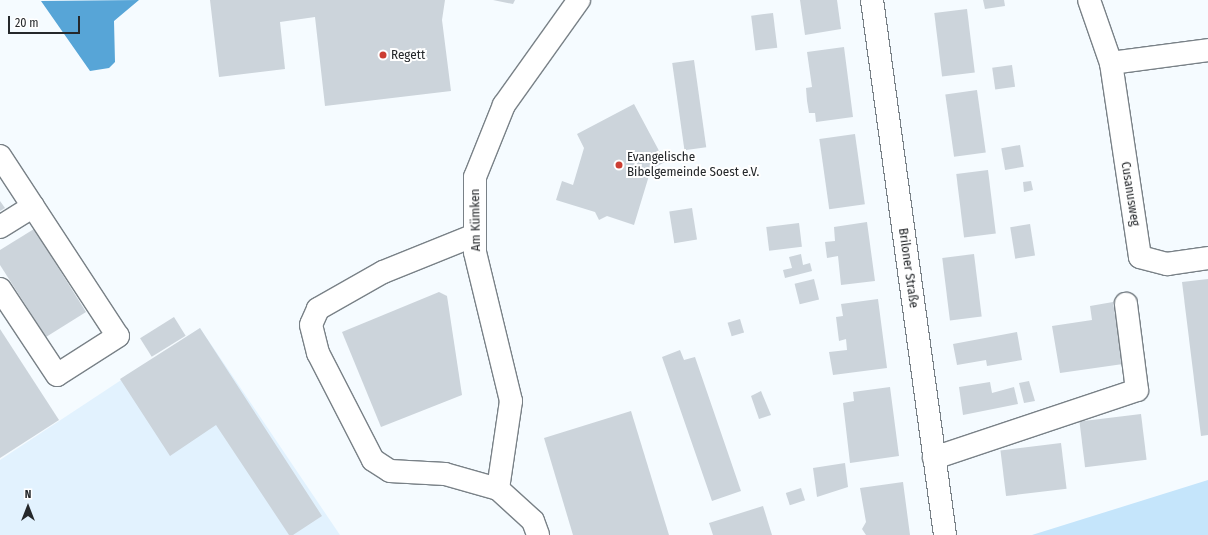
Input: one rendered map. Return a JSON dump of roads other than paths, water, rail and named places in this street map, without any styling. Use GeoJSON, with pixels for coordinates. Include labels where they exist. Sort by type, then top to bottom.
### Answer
{"type":"FeatureCollection","features":[{"type":"Feature","properties":{"kind":"street","name":"Am Kümken"},"geometry":{"type":"LineString","coordinates":[[498,489],[511,401],[475,252],[475,176],[504,105],[579,0]]}},
{"type":"Feature","properties":{"kind":"street","name":"Briloner Straße"},"geometry":{"type":"LineString","coordinates":[[872,0],[945,535]]}},
{"type":"Feature","properties":{"kind":"street","name":"Cusanusweg"},"geometry":{"type":"LineString","coordinates":[[1089,0],[1110,63],[1140,257],[1167,264],[1208,258]]}},
{"type":"Feature","properties":{"kind":"street"},"geometry":{"type":"LineString","coordinates":[[1110,63],[1208,50]]}},
{"type":"Feature","properties":{"kind":"street"},"geometry":{"type":"LineString","coordinates":[[0,156],[118,336],[57,375],[0,289]]}},
{"type":"Feature","properties":{"kind":"street"},"geometry":{"type":"LineString","coordinates":[[0,227],[33,206]]}},
{"type":"Feature","properties":{"kind":"street"},"geometry":{"type":"LineString","coordinates":[[475,235],[383,272],[318,309],[311,325],[318,353],[373,460],[390,471],[445,474],[498,489],[533,521],[538,535]]}},
{"type":"Feature","properties":{"kind":"street"},"geometry":{"type":"LineString","coordinates":[[934,458],[1137,390],[1126,304]]}},
{"type":"Feature","properties":{"kind":"water"},"geometry":{"type":"Polygon","coordinates":[[[139,0],[114,21],[115,62],[109,68],[90,71],[41,1],[139,0]]]}},
{"type":"Feature","properties":{"kind":"place","name":"Regett"},"geometry":{"type":"Point","coordinates":[383,55]}},
{"type":"Feature","properties":{"kind":"place","name":"Evangelische Bibelgemeinde Soest e.V."},"geometry":{"type":"Point","coordinates":[619,165]}}]}
